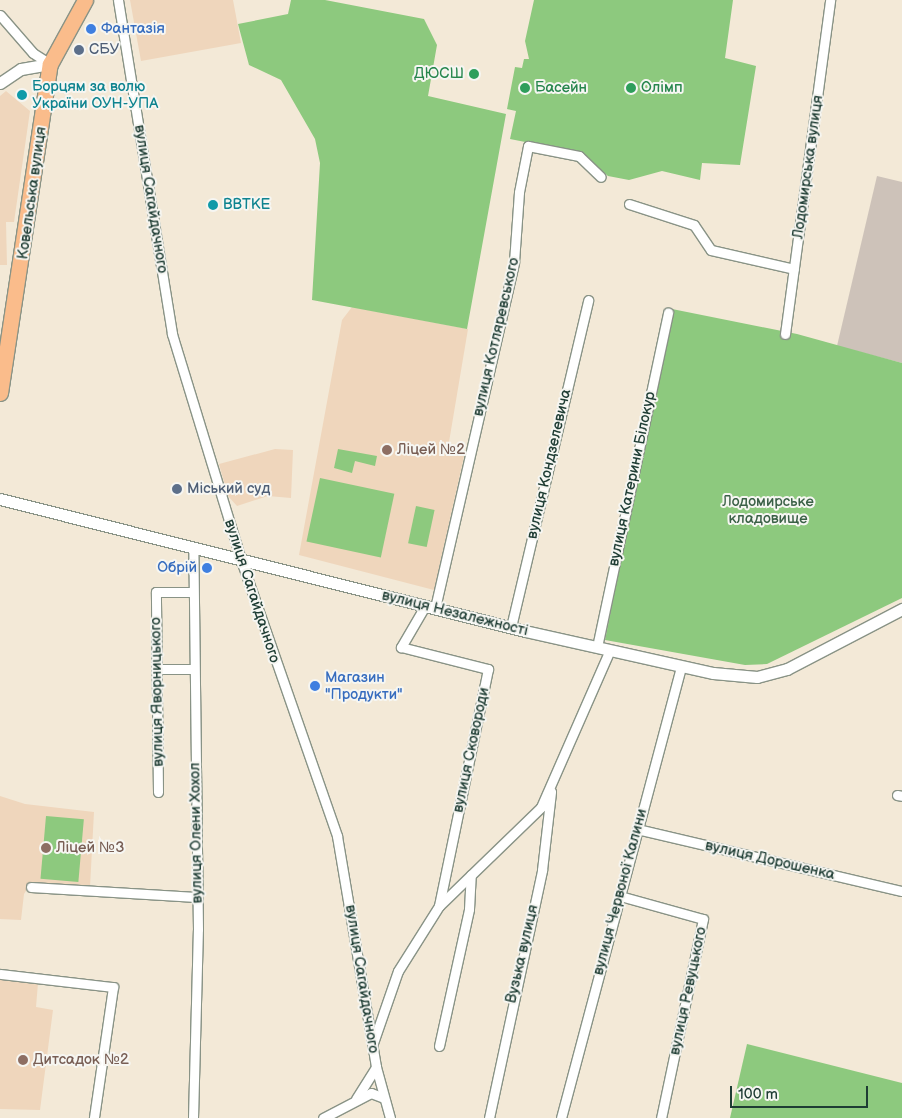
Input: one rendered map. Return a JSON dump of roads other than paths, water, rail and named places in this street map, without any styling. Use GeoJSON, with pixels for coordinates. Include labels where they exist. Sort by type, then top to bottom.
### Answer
{"type":"FeatureCollection","features":[{"type":"Feature","properties":{"kind":"main road","name":"Ковельська вулиця"},"geometry":{"type":"LineString","coordinates":[[0,393],[50,64],[85,0]]}},
{"type":"Feature","properties":{"kind":"street","name":"вулиця Сагайдачного"},"geometry":{"type":"LineString","coordinates":[[118,0],[172,334],[241,560],[337,836],[376,1067],[390,1118]]}},
{"type":"Feature","properties":{"kind":"street","name":"Лодомирська вулиця"},"geometry":{"type":"LineString","coordinates":[[785,334],[830,0]]}},
{"type":"Feature","properties":{"kind":"street"},"geometry":{"type":"LineString","coordinates":[[0,15],[33,53],[50,64]]}},
{"type":"Feature","properties":{"kind":"street"},"geometry":{"type":"LineString","coordinates":[[0,83],[21,70],[50,64]]}},
{"type":"Feature","properties":{"kind":"street","name":"вулиця Котляревського"},"geometry":{"type":"LineString","coordinates":[[430,607],[514,262],[518,192],[528,146],[579,156],[601,177]]}},
{"type":"Feature","properties":{"kind":"street"},"geometry":{"type":"LineString","coordinates":[[630,204],[694,225],[711,250],[794,269]]}},
{"type":"Feature","properties":{"kind":"street","name":"вулиця Кондзелевича"},"geometry":{"type":"LineString","coordinates":[[511,627],[588,300]]}},
{"type":"Feature","properties":{"kind":"street","name":"вулиця Катерини Білокур"},"geometry":{"type":"LineString","coordinates":[[597,647],[668,312]]}},
{"type":"Feature","properties":{"kind":"street","name":"вулиця Незалежності"},"geometry":{"type":"LineString","coordinates":[[0,499],[511,627],[681,666],[757,677],[787,669],[902,609]]}},
{"type":"Feature","properties":{"kind":"street","name":"вулиця Олени Хохол"},"geometry":{"type":"LineString","coordinates":[[193,547],[196,897],[193,1118]]}},
{"type":"Feature","properties":{"kind":"street","name":"вулиця Яворницького"},"geometry":{"type":"LineString","coordinates":[[158,792],[156,592],[193,592]]}},
{"type":"Feature","properties":{"kind":"street","name":"вулиця Сковороди"},"geometry":{"type":"LineString","coordinates":[[430,607],[401,647],[488,669],[439,906]]}},
{"type":"Feature","properties":{"kind":"street"},"geometry":{"type":"LineString","coordinates":[[373,1045],[398,972],[439,906],[524,828],[551,790],[610,650]]}},
{"type":"Feature","properties":{"kind":"street","name":"вулиця Червоної Калини"},"geometry":{"type":"LineString","coordinates":[[561,1118],[681,666]]}},
{"type":"Feature","properties":{"kind":"street"},"geometry":{"type":"LineString","coordinates":[[157,669],[194,669]]}},
{"type":"Feature","properties":{"kind":"street","name":"Вузька вулиця"},"geometry":{"type":"LineString","coordinates":[[489,1118],[542,870],[551,790]]}},
{"type":"Feature","properties":{"kind":"street","name":"вулиця Дорошенка"},"geometry":{"type":"LineString","coordinates":[[637,829],[902,891]]}},
{"type":"Feature","properties":{"kind":"street"},"geometry":{"type":"LineString","coordinates":[[439,1046],[469,909],[471,875]]}},
{"type":"Feature","properties":{"kind":"street"},"geometry":{"type":"LineString","coordinates":[[31,887],[196,897]]}},
{"type":"Feature","properties":{"kind":"street","name":"вулиця Ревуцького"},"geometry":{"type":"LineString","coordinates":[[620,896],[703,919],[661,1118]]}},
{"type":"Feature","properties":{"kind":"street"},"geometry":{"type":"LineString","coordinates":[[0,974],[113,987],[94,1118]]}},
{"type":"Feature","properties":{"kind":"street"},"geometry":{"type":"LineString","coordinates":[[356,1099],[376,1067]]}},
{"type":"Feature","properties":{"kind":"street"},"geometry":{"type":"LineString","coordinates":[[323,1118],[356,1099],[371,1093],[384,1098]]}},
{"type":"Feature","properties":{"kind":"place","name":"Фантазія"},"geometry":{"type":"Point","coordinates":[91,29]}},
{"type":"Feature","properties":{"kind":"place","name":"СБУ"},"geometry":{"type":"Point","coordinates":[79,50]}},
{"type":"Feature","properties":{"kind":"place","name":"ДЮСШ"},"geometry":{"type":"Point","coordinates":[474,74]}},
{"type":"Feature","properties":{"kind":"place","name":"Басейн"},"geometry":{"type":"Point","coordinates":[525,88]}},
{"type":"Feature","properties":{"kind":"place","name":"Олімп"},"geometry":{"type":"Point","coordinates":[631,88]}},
{"type":"Feature","properties":{"kind":"place","name":"Борцям за волю України ОУН-УПА"},"geometry":{"type":"Point","coordinates":[22,95]}},
{"type":"Feature","properties":{"kind":"place","name":"ВВТКЕ"},"geometry":{"type":"Point","coordinates":[213,205]}},
{"type":"Feature","properties":{"kind":"place","name":"Ліцей №2"},"geometry":{"type":"Point","coordinates":[387,450]}},
{"type":"Feature","properties":{"kind":"place","name":"Міський суд"},"geometry":{"type":"Point","coordinates":[177,489]}},
{"type":"Feature","properties":{"kind":"place","name":"Обрій"},"geometry":{"type":"Point","coordinates":[207,568]}},
{"type":"Feature","properties":{"kind":"place","name":"Магазин \"Продукти\""},"geometry":{"type":"Point","coordinates":[315,686]}},
{"type":"Feature","properties":{"kind":"place","name":"Ліцей №3"},"geometry":{"type":"Point","coordinates":[46,848]}},
{"type":"Feature","properties":{"kind":"place","name":"Дитсадок №2"},"geometry":{"type":"Point","coordinates":[23,1060]}},
{"type":"Feature","properties":{"kind":"park label","name":"Лодомирське кладовище"},"geometry":{"type":"Point","coordinates":[768,510]}}]}
